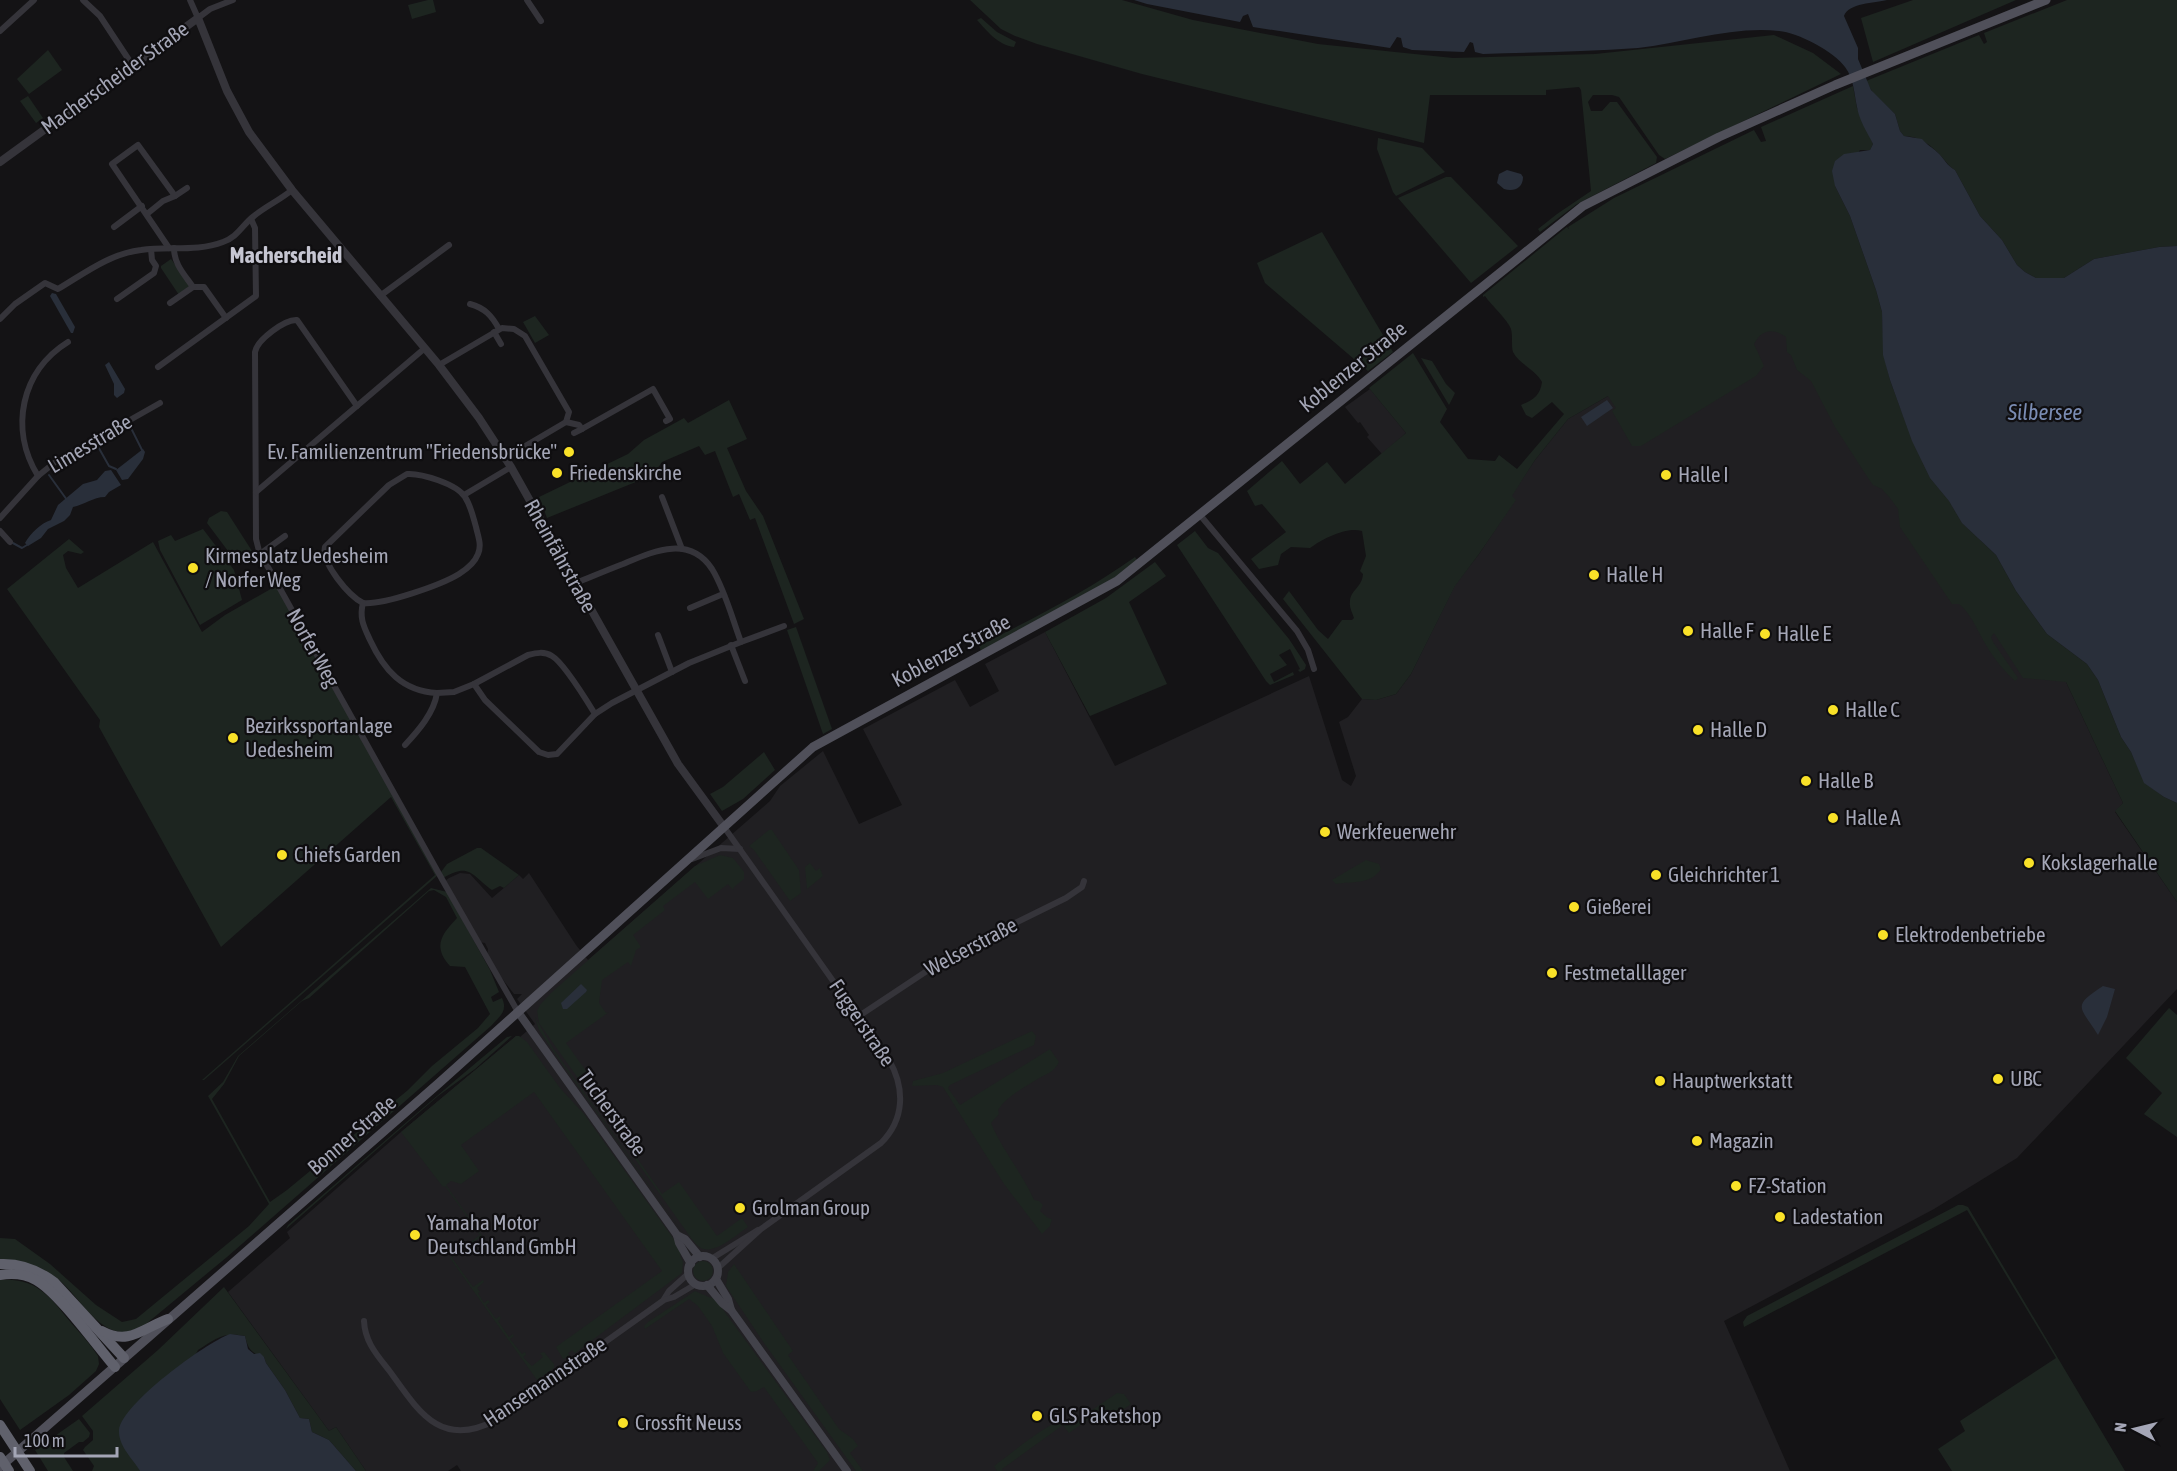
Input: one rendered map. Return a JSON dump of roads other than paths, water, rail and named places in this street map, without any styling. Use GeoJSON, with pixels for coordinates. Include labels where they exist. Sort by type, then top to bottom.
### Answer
{"type":"FeatureCollection","features":[{"type":"Feature","properties":{"kind":"highway"},"geometry":{"type":"LineString","coordinates":[[0,1264],[24,1267],[46,1277],[60,1288],[124,1358]]}},
{"type":"Feature","properties":{"kind":"highway"},"geometry":{"type":"LineString","coordinates":[[0,1275],[20,1275],[42,1284],[115,1367]]}},
{"type":"Feature","properties":{"kind":"highway"},"geometry":{"type":"LineString","coordinates":[[97,1329],[114,1336],[128,1338],[168,1319]]}},
{"type":"Feature","properties":{"kind":"highway"},"geometry":{"type":"LineString","coordinates":[[2,1428],[30,1471]]}},
{"type":"Feature","properties":{"kind":"highway"},"geometry":{"type":"LineString","coordinates":[[0,1457],[9,1471]]}},
{"type":"Feature","properties":{"kind":"main road","name":"Koblenzer Straße"},"geometry":{"type":"LineString","coordinates":[[724,827],[803,755],[825,739],[1104,589],[1200,515],[1528,248],[1593,200],[1719,137],[1835,85],[2046,0]]}},
{"type":"Feature","properties":{"kind":"main road","name":"Bonner Straße"},"geometry":{"type":"LineString","coordinates":[[0,1467],[518,1012],[724,827]]}},
{"type":"Feature","properties":{"kind":"main road","name":"Tucherstraße"},"geometry":{"type":"LineString","coordinates":[[518,1012],[677,1235],[690,1269]]}},
{"type":"Feature","properties":{"kind":"main road","name":"Tucherstraße"},"geometry":{"type":"LineString","coordinates":[[677,1235],[685,1239],[700,1257]]}},
{"type":"Feature","properties":{"kind":"main road"},"geometry":{"type":"LineString","coordinates":[[716,1279],[707,1285],[696,1284],[690,1269],[700,1257],[711,1258],[718,1268],[716,1279],[731,1310],[846,1471]]}},
{"type":"Feature","properties":{"kind":"main road"},"geometry":{"type":"LineString","coordinates":[[707,1285],[731,1310]]}},
{"type":"Feature","properties":{"kind":"street"},"geometry":{"type":"LineString","coordinates":[[0,31],[34,0]]}},
{"type":"Feature","properties":{"kind":"street"},"geometry":{"type":"LineString","coordinates":[[83,0],[100,16],[133,66]]}},
{"type":"Feature","properties":{"kind":"street","name":"Rheinfährstraße"},"geometry":{"type":"LineString","coordinates":[[190,0],[238,113],[249,132],[292,190],[425,348],[479,418],[506,458],[678,764],[724,827]]}},
{"type":"Feature","properties":{"kind":"street","name":"Macherscheider Straße"},"geometry":{"type":"LineString","coordinates":[[0,162],[210,9],[233,0]]}},
{"type":"Feature","properties":{"kind":"street"},"geometry":{"type":"LineString","coordinates":[[527,0],[541,21]]}},
{"type":"Feature","properties":{"kind":"street"},"geometry":{"type":"LineString","coordinates":[[175,196],[138,145],[112,164],[171,248],[174,260],[193,286]]}},
{"type":"Feature","properties":{"kind":"street"},"geometry":{"type":"LineString","coordinates":[[147,214],[187,188]]}},
{"type":"Feature","properties":{"kind":"street"},"geometry":{"type":"LineString","coordinates":[[0,319],[15,304],[45,284],[58,289],[107,260],[124,253],[151,249],[197,248],[221,243],[241,232],[251,219],[292,190]]}},
{"type":"Feature","properties":{"kind":"street"},"geometry":{"type":"LineString","coordinates":[[114,227],[142,206]]}},
{"type":"Feature","properties":{"kind":"street"},"geometry":{"type":"LineString","coordinates":[[158,367],[256,296],[255,228],[251,219]]}},
{"type":"Feature","properties":{"kind":"street"},"geometry":{"type":"LineString","coordinates":[[380,296],[449,245]]}},
{"type":"Feature","properties":{"kind":"street"},"geometry":{"type":"LineString","coordinates":[[117,299],[154,273],[156,266],[152,260],[151,249]]}},
{"type":"Feature","properties":{"kind":"street"},"geometry":{"type":"LineString","coordinates":[[170,303],[193,286],[204,287],[226,318]]}},
{"type":"Feature","properties":{"kind":"street"},"geometry":{"type":"LineString","coordinates":[[470,304],[480,306],[490,314],[501,344]]}},
{"type":"Feature","properties":{"kind":"street","name":"Norfer Weg"},"geometry":{"type":"LineString","coordinates":[[357,406],[297,320],[289,320],[256,345],[256,539],[260,554],[518,1012]]}},
{"type":"Feature","properties":{"kind":"street"},"geometry":{"type":"LineString","coordinates":[[438,365],[497,331],[514,329],[525,336],[569,412],[566,422]]}},
{"type":"Feature","properties":{"kind":"street"},"geometry":{"type":"LineString","coordinates":[[38,476],[25,448],[22,423],[23,404],[37,370],[48,357],[68,342]]}},
{"type":"Feature","properties":{"kind":"street"},"geometry":{"type":"LineString","coordinates":[[256,492],[425,348]]}},
{"type":"Feature","properties":{"kind":"street"},"geometry":{"type":"LineString","coordinates":[[573,433],[653,389],[670,418],[666,421]]}},
{"type":"Feature","properties":{"kind":"street","name":"Limesstraße"},"geometry":{"type":"LineString","coordinates":[[0,518],[38,476],[63,456],[160,403]]}},
{"type":"Feature","properties":{"kind":"street"},"geometry":{"type":"LineString","coordinates":[[506,458],[566,422],[579,424],[582,429]]}},
{"type":"Feature","properties":{"kind":"street"},"geometry":{"type":"LineString","coordinates":[[464,495],[511,467]]}},
{"type":"Feature","properties":{"kind":"street"},"geometry":{"type":"LineString","coordinates":[[422,475],[452,486],[464,495],[480,542],[479,554],[472,564],[460,574],[443,582],[378,602],[363,603],[345,587],[326,561],[324,549],[328,543],[402,476],[422,475]]}},
{"type":"Feature","properties":{"kind":"street"},"geometry":{"type":"LineString","coordinates":[[662,497],[682,549]]}},
{"type":"Feature","properties":{"kind":"street"},"geometry":{"type":"LineString","coordinates":[[1200,515],[1297,631],[1308,650],[1314,669]]}},
{"type":"Feature","properties":{"kind":"street"},"geometry":{"type":"LineString","coordinates":[[0,531],[10,542]]}},
{"type":"Feature","properties":{"kind":"street"},"geometry":{"type":"LineString","coordinates":[[260,554],[285,536]]}},
{"type":"Feature","properties":{"kind":"street"},"geometry":{"type":"LineString","coordinates":[[576,583],[654,551],[669,548],[682,549],[696,555],[709,565],[741,642]]}},
{"type":"Feature","properties":{"kind":"street"},"geometry":{"type":"LineString","coordinates":[[690,608],[723,594]]}},
{"type":"Feature","properties":{"kind":"street"},"geometry":{"type":"LineString","coordinates":[[363,603],[361,620],[381,661],[391,674],[404,684],[421,691],[454,692],[535,653],[550,654],[557,659],[595,714]]}},
{"type":"Feature","properties":{"kind":"street"},"geometry":{"type":"LineString","coordinates":[[474,684],[485,700],[537,750],[545,755],[553,755],[561,751],[595,714],[672,672],[731,645],[784,626]]}},
{"type":"Feature","properties":{"kind":"street"},"geometry":{"type":"LineString","coordinates":[[658,635],[672,672]]}},
{"type":"Feature","properties":{"kind":"street"},"geometry":{"type":"LineString","coordinates":[[731,645],[745,681]]}},
{"type":"Feature","properties":{"kind":"street"},"geometry":{"type":"LineString","coordinates":[[405,745],[429,713],[435,703],[437,693]]}},
{"type":"Feature","properties":{"kind":"street","name":"Fuggerstraße"},"geometry":{"type":"LineString","coordinates":[[718,1268],[761,1229],[874,1149],[888,1135],[897,1120],[901,1098],[898,1078],[889,1060],[724,827]]}},
{"type":"Feature","properties":{"kind":"street"},"geometry":{"type":"LineString","coordinates":[[685,862],[721,848],[740,849]]}},
{"type":"Feature","properties":{"kind":"street","name":"Welserstraße"},"geometry":{"type":"LineString","coordinates":[[859,1016],[954,952],[1066,898],[1082,887],[1084,881]]}},
{"type":"Feature","properties":{"kind":"street","name":"Fuggerstraße"},"geometry":{"type":"LineString","coordinates":[[711,1258],[761,1229]]}},
{"type":"Feature","properties":{"kind":"street","name":"Hansemannstraße"},"geometry":{"type":"LineString","coordinates":[[664,1300],[669,1291],[690,1269]]}},
{"type":"Feature","properties":{"kind":"street","name":"Hansemannstraße"},"geometry":{"type":"LineString","coordinates":[[364,1321],[369,1345],[420,1412],[441,1426],[467,1429],[490,1423],[502,1416],[664,1300],[696,1284]]}},
{"type":"Feature","properties":{"kind":"water","name":"Silbersee"},"geometry":{"type":"Polygon","coordinates":[[[1134,0],[1887,0],[1856,6],[1844,16],[1858,48],[1858,59],[1871,90],[1895,114],[1900,131],[1904,136],[1922,139],[1955,170],[1980,216],[2002,240],[2017,265],[2025,272],[2036,278],[2064,278],[2094,259],[2177,246],[2177,803],[2144,783],[2131,752],[2121,737],[2098,680],[2087,664],[2047,634],[2016,591],[1996,555],[1962,523],[1949,501],[1930,478],[1912,441],[1883,355],[1882,312],[1876,290],[1850,216],[1835,186],[1832,171],[1835,161],[1844,154],[1870,150],[1873,144],[1859,117],[1850,76],[1833,55],[1796,35],[1761,30],[1726,33],[1638,48],[1483,54],[1475,52],[1473,43],[1470,42],[1464,52],[1412,50],[1403,47],[1401,38],[1397,37],[1390,48],[1253,27],[1248,14],[1243,16],[1240,22],[1134,0]]]}},
{"type":"Feature","properties":{"kind":"water"},"geometry":{"type":"Polygon","coordinates":[[[1507,170],[1521,174],[1523,177],[1517,188],[1504,189],[1497,183],[1499,174],[1507,170]]]}},
{"type":"Feature","properties":{"kind":"water"},"geometry":{"type":"Polygon","coordinates":[[[52,293],[56,294],[75,327],[73,333],[50,296],[52,293]]]}},
{"type":"Feature","properties":{"kind":"water"},"geometry":{"type":"Polygon","coordinates":[[[109,362],[125,389],[124,393],[117,398],[114,395],[114,384],[105,365],[109,362]]]}},
{"type":"Feature","properties":{"kind":"water"},"geometry":{"type":"Polygon","coordinates":[[[1607,400],[1613,408],[1587,426],[1581,417],[1607,400]]]}},
{"type":"Feature","properties":{"kind":"water"},"geometry":{"type":"Polygon","coordinates":[[[143,449],[145,452],[143,459],[128,479],[122,480],[116,470],[143,449]]]}},
{"type":"Feature","properties":{"kind":"water"},"geometry":{"type":"Polygon","coordinates":[[[111,470],[121,485],[105,497],[73,507],[70,515],[64,521],[48,529],[41,538],[28,546],[25,543],[36,529],[51,520],[58,505],[83,484],[97,480],[105,471],[111,470]]]}},
{"type":"Feature","properties":{"kind":"water"},"geometry":{"type":"Polygon","coordinates":[[[581,984],[587,990],[586,992],[567,1009],[563,1009],[561,1003],[581,984]]]}},
{"type":"Feature","properties":{"kind":"water"},"geometry":{"type":"Polygon","coordinates":[[[2103,986],[2115,989],[2107,1017],[2098,1035],[2082,1008],[2086,998],[2103,986]]]}},
{"type":"Feature","properties":{"kind":"water"},"geometry":{"type":"Polygon","coordinates":[[[230,1334],[245,1336],[248,1349],[264,1357],[300,1418],[309,1419],[312,1432],[329,1440],[356,1471],[140,1471],[126,1452],[119,1436],[124,1419],[134,1405],[166,1376],[203,1349],[230,1334]]]}},
{"type":"Feature","properties":{"kind":"waterway"},"geometry":{"type":"LineString","coordinates":[[129,424],[142,450]]}},
{"type":"Feature","properties":{"kind":"waterway"},"geometry":{"type":"LineString","coordinates":[[96,443],[109,466],[116,469]]}},
{"type":"Feature","properties":{"kind":"waterway"},"geometry":{"type":"LineString","coordinates":[[49,475],[67,500]]}},
{"type":"Feature","properties":{"kind":"waterway"},"geometry":{"type":"LineString","coordinates":[[11,542],[22,548],[27,545]]}},
{"type":"Feature","properties":{"kind":"place","name":"Ev. Familienzentrum \"Friedensbrücke\""},"geometry":{"type":"Point","coordinates":[569,452]}},
{"type":"Feature","properties":{"kind":"place","name":"Friedenskirche"},"geometry":{"type":"Point","coordinates":[557,473]}},
{"type":"Feature","properties":{"kind":"place","name":"Halle I"},"geometry":{"type":"Point","coordinates":[1666,475]}},
{"type":"Feature","properties":{"kind":"place","name":"Kirmesplatz Uedesheim / Norfer Weg"},"geometry":{"type":"Point","coordinates":[193,568]}},
{"type":"Feature","properties":{"kind":"place","name":"Halle H"},"geometry":{"type":"Point","coordinates":[1594,575]}},
{"type":"Feature","properties":{"kind":"place","name":"Halle F"},"geometry":{"type":"Point","coordinates":[1688,631]}},
{"type":"Feature","properties":{"kind":"place","name":"Halle E"},"geometry":{"type":"Point","coordinates":[1765,634]}},
{"type":"Feature","properties":{"kind":"place","name":"Halle C"},"geometry":{"type":"Point","coordinates":[1833,710]}},
{"type":"Feature","properties":{"kind":"place","name":"Halle D"},"geometry":{"type":"Point","coordinates":[1698,730]}},
{"type":"Feature","properties":{"kind":"place","name":"Bezirkssportanlage Uedesheim"},"geometry":{"type":"Point","coordinates":[233,738]}},
{"type":"Feature","properties":{"kind":"place","name":"Halle B"},"geometry":{"type":"Point","coordinates":[1806,781]}},
{"type":"Feature","properties":{"kind":"place","name":"Halle A"},"geometry":{"type":"Point","coordinates":[1833,818]}},
{"type":"Feature","properties":{"kind":"place","name":"Werkfeuerwehr"},"geometry":{"type":"Point","coordinates":[1325,832]}},
{"type":"Feature","properties":{"kind":"place","name":"Chiefs Garden"},"geometry":{"type":"Point","coordinates":[282,855]}},
{"type":"Feature","properties":{"kind":"place","name":"Kokslagerhalle"},"geometry":{"type":"Point","coordinates":[2029,863]}},
{"type":"Feature","properties":{"kind":"place","name":"Gleichrichter 1"},"geometry":{"type":"Point","coordinates":[1656,875]}},
{"type":"Feature","properties":{"kind":"place","name":"Gießerei"},"geometry":{"type":"Point","coordinates":[1574,907]}},
{"type":"Feature","properties":{"kind":"place","name":"Elektrodenbetriebe"},"geometry":{"type":"Point","coordinates":[1883,935]}},
{"type":"Feature","properties":{"kind":"place","name":"Festmetalllager"},"geometry":{"type":"Point","coordinates":[1552,973]}},
{"type":"Feature","properties":{"kind":"place","name":"UBC"},"geometry":{"type":"Point","coordinates":[1998,1079]}},
{"type":"Feature","properties":{"kind":"place","name":"Hauptwerkstatt"},"geometry":{"type":"Point","coordinates":[1660,1081]}},
{"type":"Feature","properties":{"kind":"place","name":"Magazin"},"geometry":{"type":"Point","coordinates":[1697,1141]}},
{"type":"Feature","properties":{"kind":"place","name":"FZ-Station"},"geometry":{"type":"Point","coordinates":[1736,1186]}},
{"type":"Feature","properties":{"kind":"place","name":"Grolman Group"},"geometry":{"type":"Point","coordinates":[740,1208]}},
{"type":"Feature","properties":{"kind":"place","name":"Ladestation"},"geometry":{"type":"Point","coordinates":[1780,1217]}},
{"type":"Feature","properties":{"kind":"place","name":"Yamaha Motor Deutschland GmbH"},"geometry":{"type":"Point","coordinates":[415,1235]}},
{"type":"Feature","properties":{"kind":"place","name":"GLS Paketshop"},"geometry":{"type":"Point","coordinates":[1037,1416]}},
{"type":"Feature","properties":{"kind":"place","name":"Crossfit Neuss"},"geometry":{"type":"Point","coordinates":[623,1423]}},
{"type":"Feature","properties":{"kind":"district","name":"Macherscheid"},"geometry":{"type":"Point","coordinates":[286,255]}}]}
